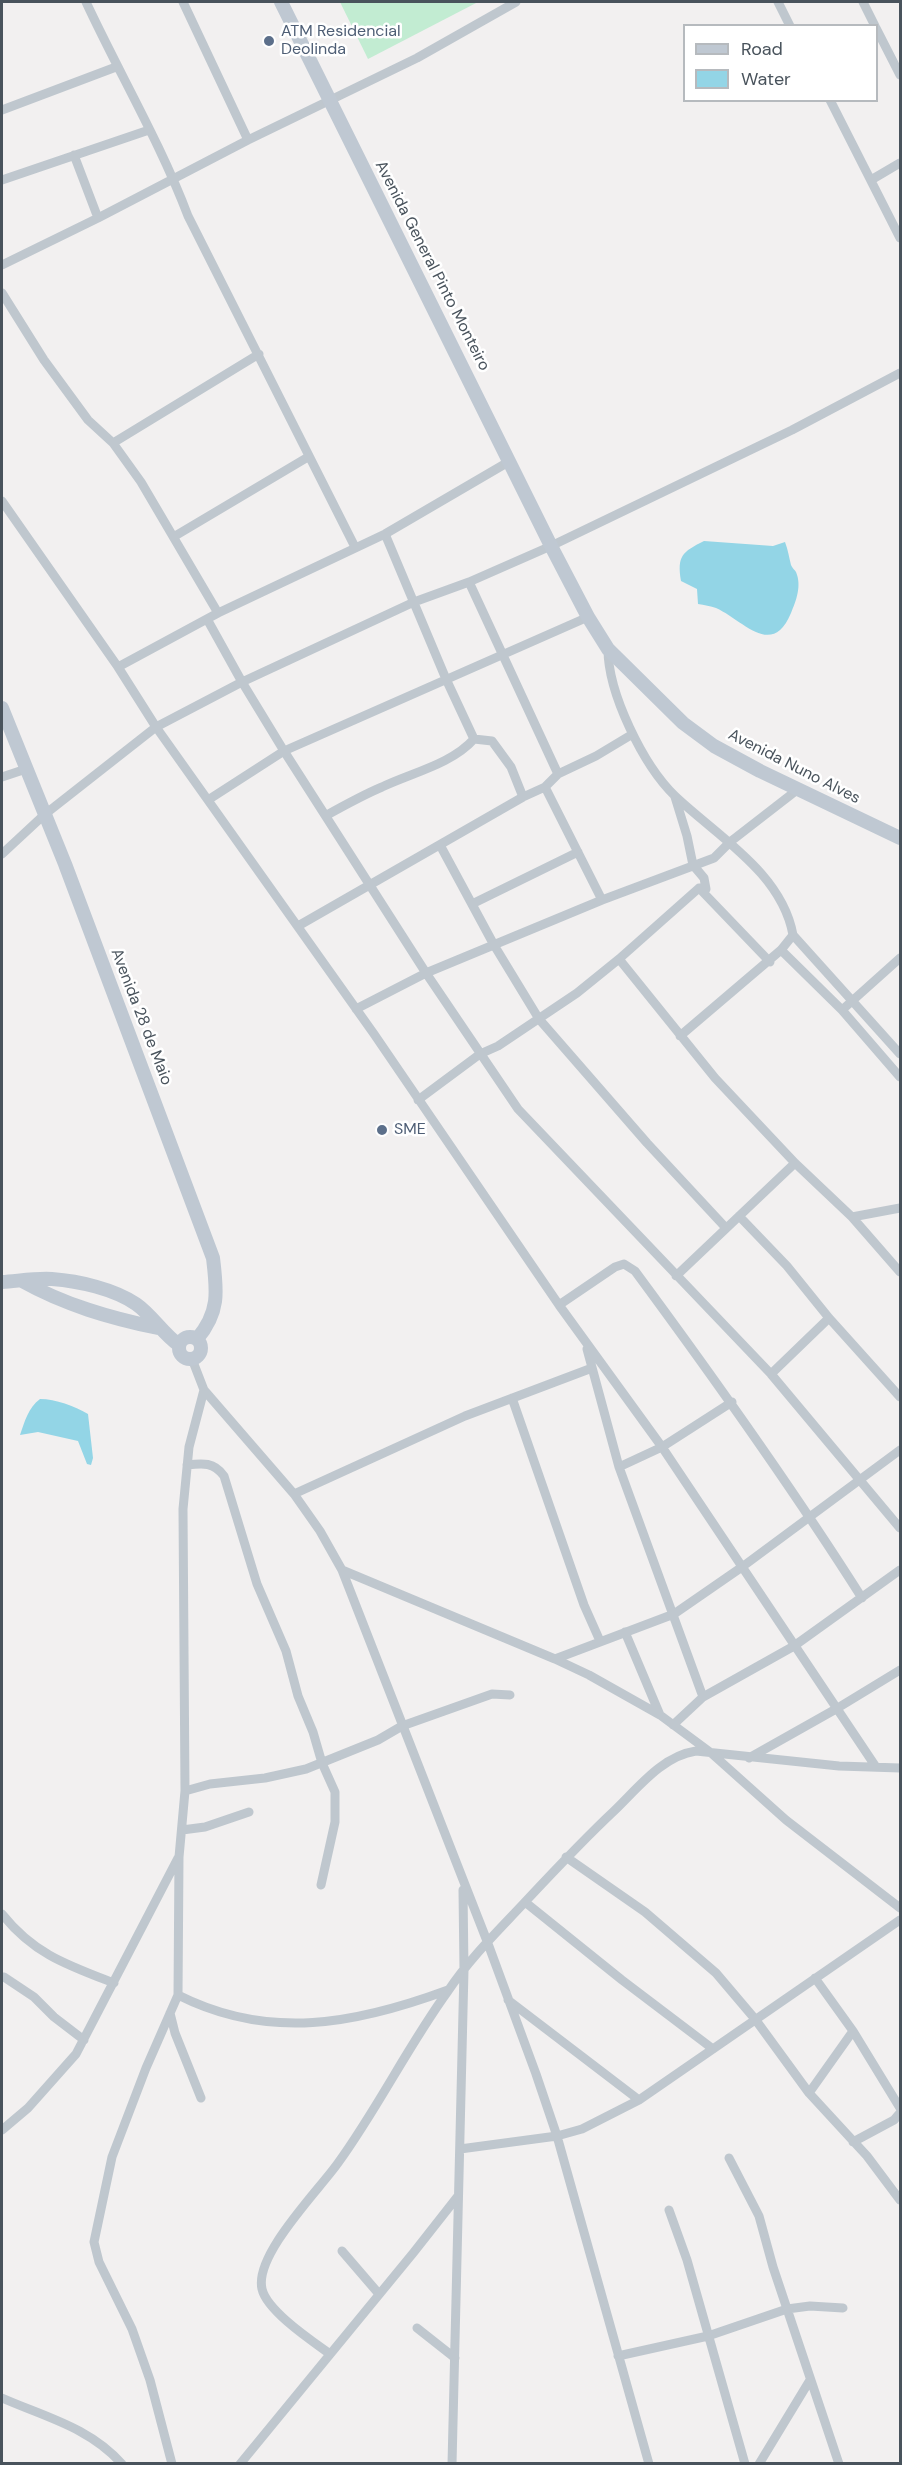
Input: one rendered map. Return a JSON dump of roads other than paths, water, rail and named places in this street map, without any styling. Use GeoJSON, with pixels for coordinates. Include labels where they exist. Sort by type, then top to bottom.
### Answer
{"type":"FeatureCollection","features":[{"type":"Feature","properties":{"kind":"street"},"geometry":{"type":"LineString","coordinates":[[86,2],[116,67],[174,177],[188,216],[355,547]]}},
{"type":"Feature","properties":{"kind":"street"},"geometry":{"type":"LineString","coordinates":[[183,2],[248,140]]}},
{"type":"Feature","properties":{"kind":"street","name":"Avenida General Pinto Monteiro"},"geometry":{"type":"LineString","coordinates":[[282,2],[551,546]]}},
{"type":"Feature","properties":{"kind":"street"},"geometry":{"type":"LineString","coordinates":[[2,265],[248,140],[417,58],[516,2]]}},
{"type":"Feature","properties":{"kind":"street"},"geometry":{"type":"LineString","coordinates":[[781,2],[789,24]]}},
{"type":"Feature","properties":{"kind":"street"},"geometry":{"type":"LineString","coordinates":[[863,2],[874,24]]}},
{"type":"Feature","properties":{"kind":"street"},"geometry":{"type":"LineString","coordinates":[[878,31],[900,75]]}},
{"type":"Feature","properties":{"kind":"street"},"geometry":{"type":"LineString","coordinates":[[2,110],[116,67]]}},
{"type":"Feature","properties":{"kind":"street"},"geometry":{"type":"LineString","coordinates":[[831,102],[900,238]]}},
{"type":"Feature","properties":{"kind":"street"},"geometry":{"type":"LineString","coordinates":[[2,180],[149,130]]}},
{"type":"Feature","properties":{"kind":"street"},"geometry":{"type":"LineString","coordinates":[[74,155],[98,218]]}},
{"type":"Feature","properties":{"kind":"street"},"geometry":{"type":"LineString","coordinates":[[871,180],[900,163]]}},
{"type":"Feature","properties":{"kind":"street"},"geometry":{"type":"LineString","coordinates":[[2,293],[44,360],[88,420],[112,443],[141,482],[218,613]]}},
{"type":"Feature","properties":{"kind":"street"},"geometry":{"type":"LineString","coordinates":[[112,443],[258,354]]}},
{"type":"Feature","properties":{"kind":"street"},"geometry":{"type":"LineString","coordinates":[[2,854],[44,815],[156,726],[242,682],[414,602],[469,582],[551,546],[792,430],[900,373]]}},
{"type":"Feature","properties":{"kind":"street"},"geometry":{"type":"LineString","coordinates":[[174,536],[308,457]]}},
{"type":"Feature","properties":{"kind":"street"},"geometry":{"type":"LineString","coordinates":[[118,667],[218,613],[385,534],[510,461]]}},
{"type":"Feature","properties":{"kind":"street"},"geometry":{"type":"LineString","coordinates":[[2,501],[118,667],[156,726],[356,1009],[585,1343],[662,1447],[876,1767]]}},
{"type":"Feature","properties":{"kind":"street"},"geometry":{"type":"LineString","coordinates":[[385,534],[474,739]]}},
{"type":"Feature","properties":{"kind":"street","name":"Avenida Nuno Alves"},"geometry":{"type":"LineString","coordinates":[[551,546],[588,617],[608,649],[690,729],[714,746],[797,790],[900,838]]}},
{"type":"Feature","properties":{"kind":"street"},"geometry":{"type":"LineString","coordinates":[[469,582],[500,644],[503,656],[558,774]]}},
{"type":"Feature","properties":{"kind":"street"},"geometry":{"type":"LineString","coordinates":[[208,800],[284,751],[588,617]]}},
{"type":"Feature","properties":{"kind":"street"},"geometry":{"type":"LineString","coordinates":[[207,619],[284,751],[426,973],[518,1109],[771,1374],[900,1528]]}},
{"type":"Feature","properties":{"kind":"street"},"geometry":{"type":"LineString","coordinates":[[608,649],[610,674],[632,735],[674,795],[730,842],[771,887],[785,907],[793,935],[900,1054]]}},
{"type":"Feature","properties":{"kind":"street","name":"Avenida 28 de Maio"},"geometry":{"type":"LineString","coordinates":[[2,708],[55,839],[213,1258],[216,1304],[206,1329],[197,1339]]}},
{"type":"Feature","properties":{"kind":"street"},"geometry":{"type":"LineString","coordinates":[[298,926],[523,796],[545,787],[558,774],[632,735]]}},
{"type":"Feature","properties":{"kind":"street"},"geometry":{"type":"LineString","coordinates":[[474,739],[492,741],[511,767],[523,796]]}},
{"type":"Feature","properties":{"kind":"street"},"geometry":{"type":"LineString","coordinates":[[327,815],[382,786],[440,761],[474,739]]}},
{"type":"Feature","properties":{"kind":"street"},"geometry":{"type":"LineString","coordinates":[[2,777],[26,769]]}},
{"type":"Feature","properties":{"kind":"street"},"geometry":{"type":"LineString","coordinates":[[545,787],[602,900]]}},
{"type":"Feature","properties":{"kind":"street"},"geometry":{"type":"LineString","coordinates":[[356,1009],[426,973],[602,900],[714,858],[730,842],[797,790]]}},
{"type":"Feature","properties":{"kind":"street"},"geometry":{"type":"LineString","coordinates":[[418,1101],[480,1054],[498,1046],[539,1019],[619,959],[699,888],[706,889],[704,878],[693,865],[687,836],[674,795]]}},
{"type":"Feature","properties":{"kind":"street"},"geometry":{"type":"LineString","coordinates":[[440,845],[494,945],[539,1019],[647,1143],[726,1228]]}},
{"type":"Feature","properties":{"kind":"street"},"geometry":{"type":"LineString","coordinates":[[472,904],[578,852]]}},
{"type":"Feature","properties":{"kind":"street"},"geometry":{"type":"LineString","coordinates":[[699,888],[770,962]]}},
{"type":"Feature","properties":{"kind":"street"},"geometry":{"type":"LineString","coordinates":[[680,1036],[770,962],[793,935]]}},
{"type":"Feature","properties":{"kind":"street"},"geometry":{"type":"LineString","coordinates":[[782,950],[899,1072]]}},
{"type":"Feature","properties":{"kind":"street"},"geometry":{"type":"LineString","coordinates":[[842,1010],[854,1002],[900,958]]}},
{"type":"Feature","properties":{"kind":"street"},"geometry":{"type":"LineString","coordinates":[[619,959],[715,1078],[795,1163],[852,1216],[900,1272]]}},
{"type":"Feature","properties":{"kind":"street"},"geometry":{"type":"LineString","coordinates":[[676,1276],[795,1163]]}},
{"type":"Feature","properties":{"kind":"street"},"geometry":{"type":"LineString","coordinates":[[852,1216],[900,1208]]}},
{"type":"Feature","properties":{"kind":"street"},"geometry":{"type":"LineString","coordinates":[[739,1216],[787,1266],[829,1318],[900,1397]]}},
{"type":"Feature","properties":{"kind":"street"},"geometry":{"type":"LineString","coordinates":[[559,1305],[615,1267],[624,1264],[635,1271],[732,1402],[810,1515],[862,1598]]}},
{"type":"Feature","properties":{"kind":"street"},"geometry":{"type":"LineString","coordinates":[[2,1282],[51,1279],[121,1295],[138,1305],[158,1328],[179,1346],[182,1356],[192,1359]]}},
{"type":"Feature","properties":{"kind":"street"},"geometry":{"type":"LineString","coordinates":[[22,1281],[65,1302],[105,1316],[158,1328]]}},
{"type":"Feature","properties":{"kind":"street"},"geometry":{"type":"LineString","coordinates":[[771,1374],[829,1318]]}},
{"type":"Feature","properties":{"kind":"street"},"geometry":{"type":"LineString","coordinates":[[179,1346],[181,1341],[189,1336],[197,1339],[200,1343],[200,1353],[192,1359]]}},
{"type":"Feature","properties":{"kind":"street"},"geometry":{"type":"LineString","coordinates":[[585,1343],[619,1467],[703,1697]]}},
{"type":"Feature","properties":{"kind":"street"},"geometry":{"type":"LineString","coordinates":[[192,1359],[204,1390],[294,1494],[320,1531],[342,1570],[462,1881],[488,1941],[557,2136],[649,2463]]}},
{"type":"Feature","properties":{"kind":"street"},"geometry":{"type":"LineString","coordinates":[[294,1494],[465,1416],[592,1368]]}},
{"type":"Feature","properties":{"kind":"street"},"geometry":{"type":"LineString","coordinates":[[172,2463],[150,2379],[132,2329],[99,2262],[94,2242],[112,2157],[178,1995],[179,1857],[185,1791],[182,1549],[187,1465],[198,1408],[204,1390]]}},
{"type":"Feature","properties":{"kind":"street"},"geometry":{"type":"LineString","coordinates":[[512,1398],[584,1605],[600,1641]]}},
{"type":"Feature","properties":{"kind":"street"},"geometry":{"type":"LineString","coordinates":[[619,1467],[662,1447],[732,1402]]}},
{"type":"Feature","properties":{"kind":"street"},"geometry":{"type":"LineString","coordinates":[[555,1659],[674,1614],[742,1567],[900,1450]]}},
{"type":"Feature","properties":{"kind":"street"},"geometry":{"type":"LineString","coordinates":[[187,1465],[208,1464],[218,1468],[224,1476],[257,1584],[286,1651],[298,1696],[335,1792],[337,1806],[328,1862],[321,1885]]}},
{"type":"Feature","properties":{"kind":"street"},"geometry":{"type":"LineString","coordinates":[[342,1570],[555,1659],[589,1675],[660,1715],[710,1752],[786,1820],[900,1908]]}},
{"type":"Feature","properties":{"kind":"street"},"geometry":{"type":"LineString","coordinates":[[674,1725],[703,1697],[794,1646],[900,1570]]}},
{"type":"Feature","properties":{"kind":"street"},"geometry":{"type":"LineString","coordinates":[[625,1632],[660,1715]]}},
{"type":"Feature","properties":{"kind":"street"},"geometry":{"type":"LineString","coordinates":[[749,1758],[900,1670]]}},
{"type":"Feature","properties":{"kind":"street"},"geometry":{"type":"LineString","coordinates":[[185,1791],[210,1784],[265,1778],[322,1763],[378,1740],[402,1726],[492,1694],[510,1695]]}},
{"type":"Feature","properties":{"kind":"street"},"geometry":{"type":"LineString","coordinates":[[330,2355],[292,2326],[273,2307],[262,2289],[264,2268],[284,2230],[338,2163],[448,1990],[488,1941],[566,1857],[657,1769],[685,1752],[696,1750],[749,1758],[838,1766],[900,1768]]}},
{"type":"Feature","properties":{"kind":"street"},"geometry":{"type":"LineString","coordinates":[[182,1830],[205,1827],[249,1812]]}},
{"type":"Feature","properties":{"kind":"street"},"geometry":{"type":"LineString","coordinates":[[2,2130],[28,2108],[76,2054],[179,1857]]}},
{"type":"Feature","properties":{"kind":"street"},"geometry":{"type":"LineString","coordinates":[[566,1857],[645,1912],[716,1973],[755,2019],[809,2093],[867,2156],[900,2200]]}},
{"type":"Feature","properties":{"kind":"street"},"geometry":{"type":"LineString","coordinates":[[452,2463],[464,1970],[462,1881]]}},
{"type":"Feature","properties":{"kind":"street"},"geometry":{"type":"LineString","coordinates":[[525,1902],[713,2049]]}},
{"type":"Feature","properties":{"kind":"street"},"geometry":{"type":"LineString","coordinates":[[2,1914],[18,1934],[58,1962],[114,1983]]}},
{"type":"Feature","properties":{"kind":"street"},"geometry":{"type":"LineString","coordinates":[[460,2149],[557,2136],[582,2129],[639,2100],[900,1920]]}},
{"type":"Feature","properties":{"kind":"street"},"geometry":{"type":"LineString","coordinates":[[4,1977],[34,1997],[65,2027],[84,2040]]}},
{"type":"Feature","properties":{"kind":"street"},"geometry":{"type":"LineString","coordinates":[[815,1978],[853,2031],[900,2108]]}},
{"type":"Feature","properties":{"kind":"street"},"geometry":{"type":"LineString","coordinates":[[178,1995],[198,2006],[244,2020],[305,2024],[340,2020],[419,2001],[448,1990]]}},
{"type":"Feature","properties":{"kind":"street"},"geometry":{"type":"LineString","coordinates":[[508,2000],[639,2100]]}},
{"type":"Feature","properties":{"kind":"street"},"geometry":{"type":"LineString","coordinates":[[170,2013],[175,2033],[201,2098]]}},
{"type":"Feature","properties":{"kind":"street"},"geometry":{"type":"LineString","coordinates":[[809,2093],[853,2031]]}},
{"type":"Feature","properties":{"kind":"street"},"geometry":{"type":"LineString","coordinates":[[853,2142],[894,2120],[900,2113]]}},
{"type":"Feature","properties":{"kind":"street"},"geometry":{"type":"LineString","coordinates":[[729,2158],[759,2216],[787,2309],[839,2463]]}},
{"type":"Feature","properties":{"kind":"street"},"geometry":{"type":"LineString","coordinates":[[240,2463],[458,2196]]}},
{"type":"Feature","properties":{"kind":"street"},"geometry":{"type":"LineString","coordinates":[[669,2210],[687,2260],[745,2463]]}},
{"type":"Feature","properties":{"kind":"street"},"geometry":{"type":"LineString","coordinates":[[342,2251],[379,2294]]}},
{"type":"Feature","properties":{"kind":"street"},"geometry":{"type":"LineString","coordinates":[[618,2356],[708,2336],[787,2309],[810,2306],[843,2308]]}},
{"type":"Feature","properties":{"kind":"street"},"geometry":{"type":"LineString","coordinates":[[417,2328],[455,2358]]}},
{"type":"Feature","properties":{"kind":"street"},"geometry":{"type":"LineString","coordinates":[[759,2463],[810,2380]]}},
{"type":"Feature","properties":{"kind":"street"},"geometry":{"type":"LineString","coordinates":[[2,2398],[84,2432],[112,2452],[122,2463]]}},
{"type":"Feature","properties":{"kind":"water"},"geometry":{"type":"Polygon","coordinates":[[[704,541],[773,546],[785,542],[791,565],[798,577],[798,588],[791,613],[783,626],[775,633],[766,635],[756,632],[716,608],[698,604],[697,589],[681,581],[680,566],[686,552],[704,541]]]}},
{"type":"Feature","properties":{"kind":"water"},"geometry":{"type":"Polygon","coordinates":[[[40,1399],[65,1404],[88,1414],[93,1458],[91,1465],[87,1464],[78,1441],[38,1432],[20,1435],[30,1411],[40,1399]]]}},
{"type":"Feature","properties":{"kind":"place","name":"ATM Residencial Deolinda"},"geometry":{"type":"Point","coordinates":[269,41]}},
{"type":"Feature","properties":{"kind":"place","name":"SME"},"geometry":{"type":"Point","coordinates":[382,1130]}}]}
